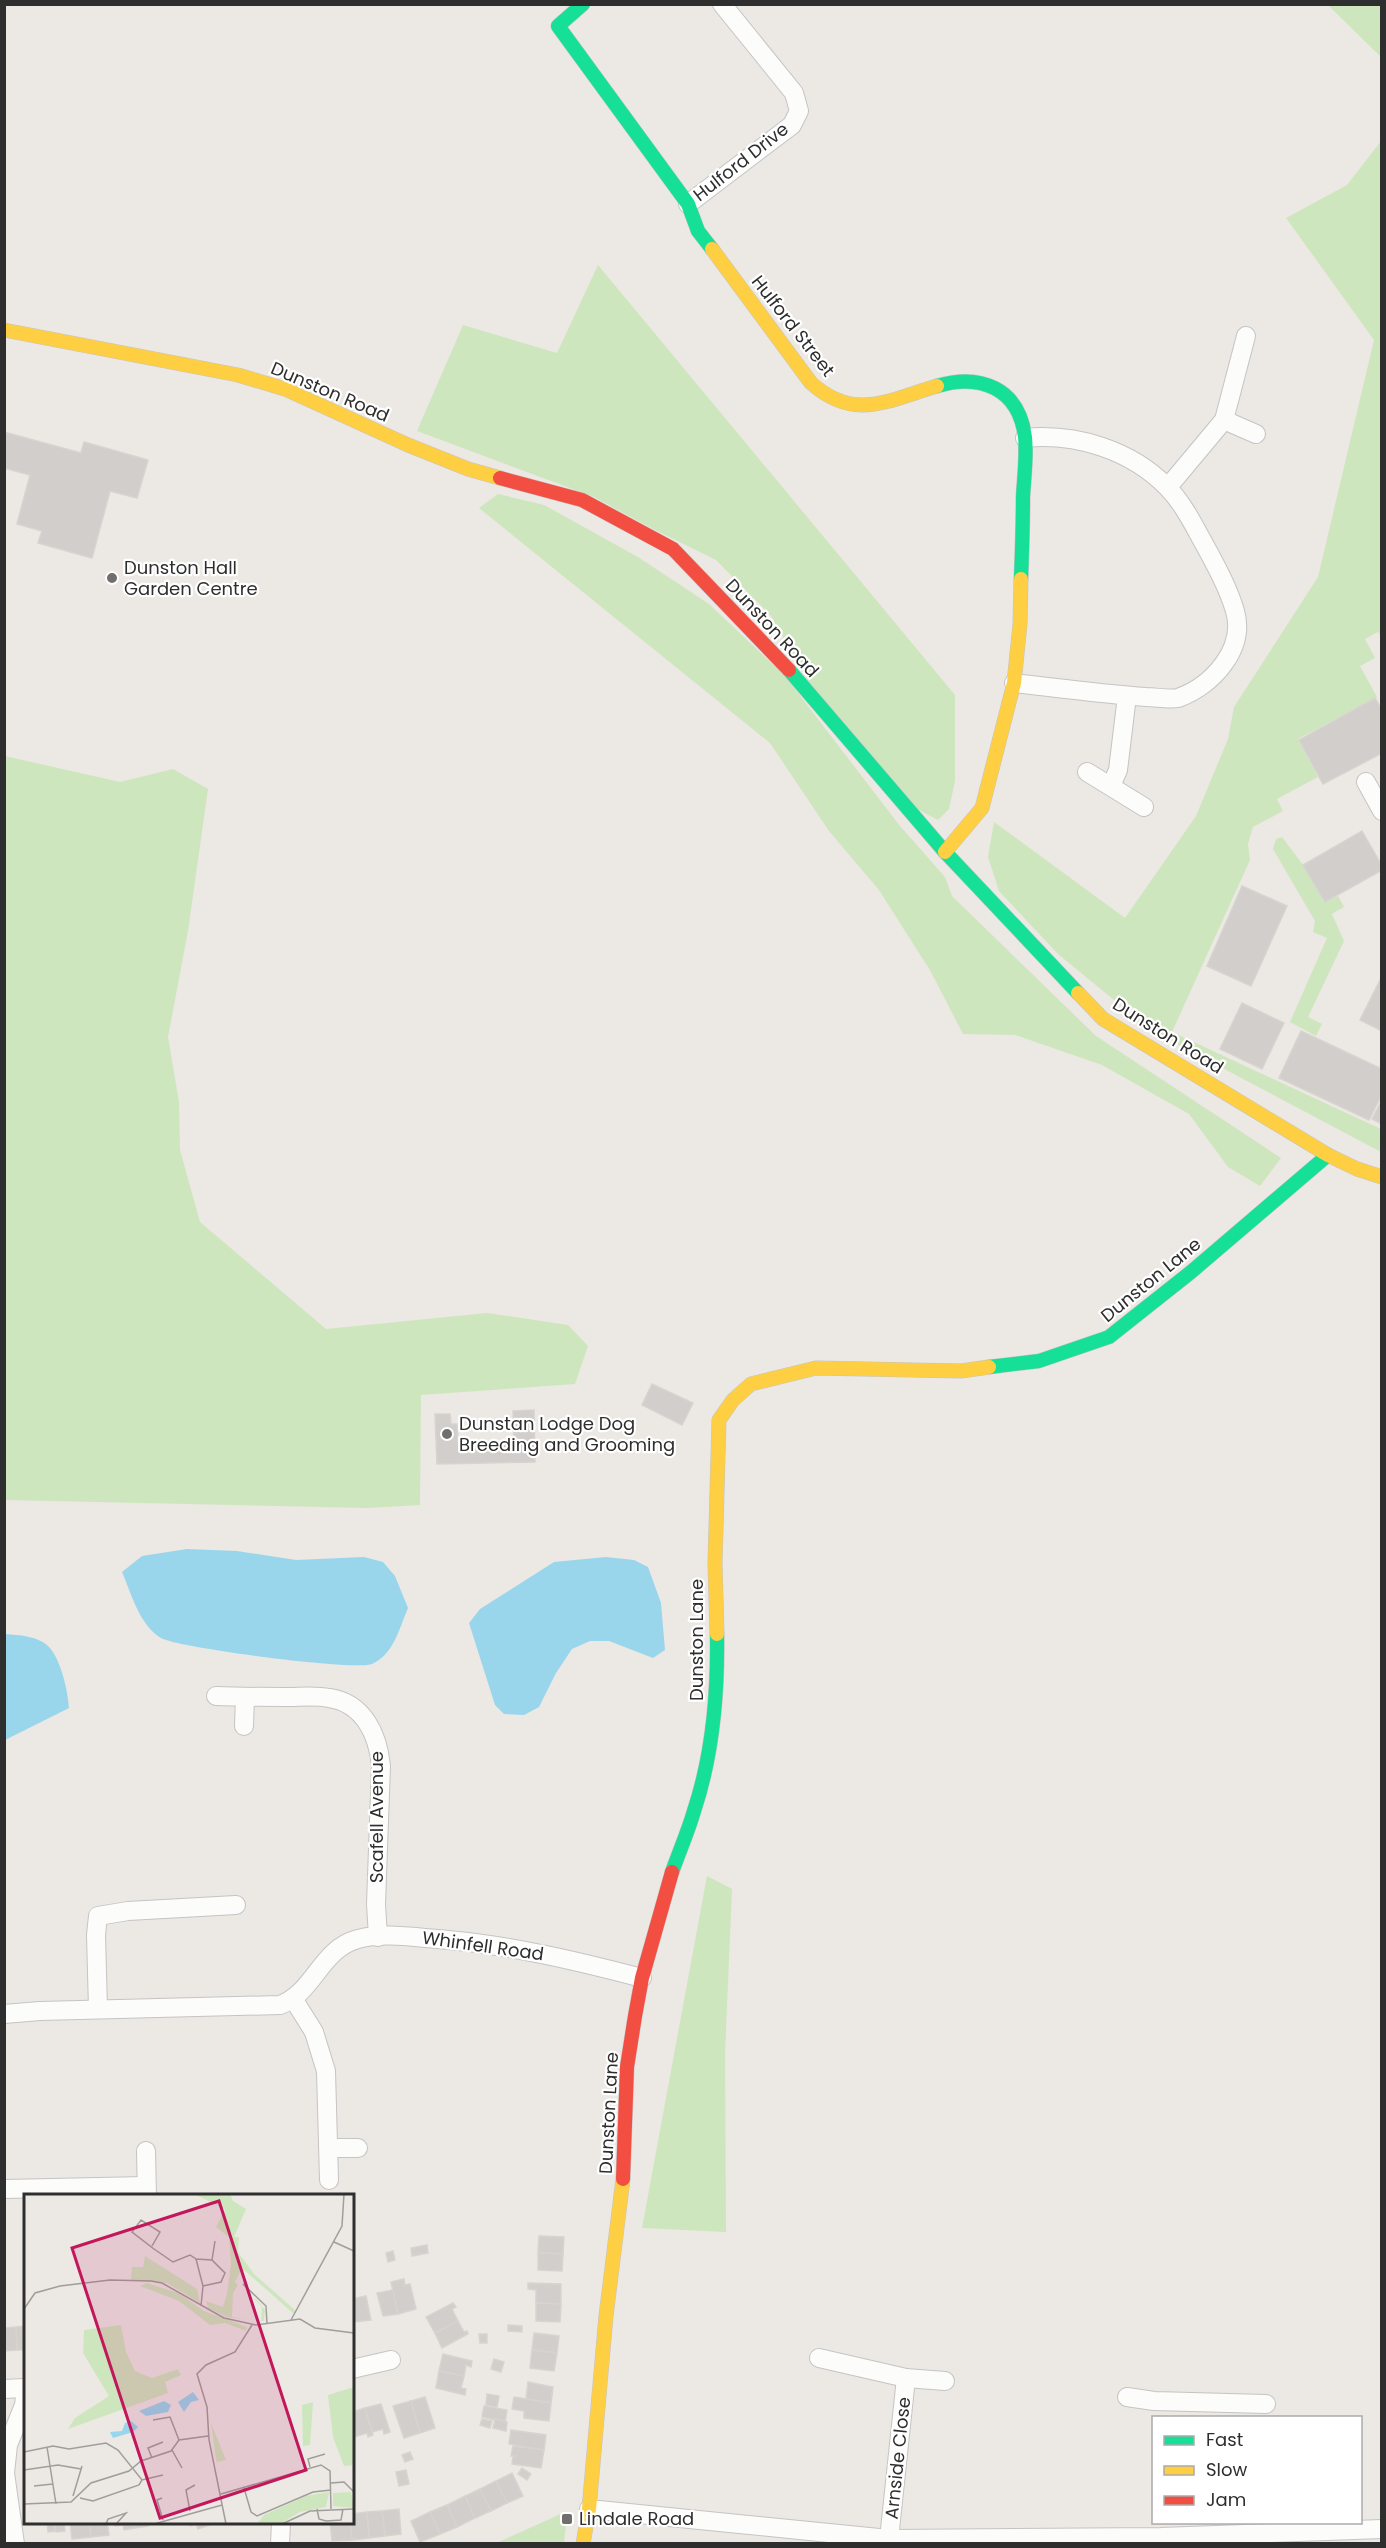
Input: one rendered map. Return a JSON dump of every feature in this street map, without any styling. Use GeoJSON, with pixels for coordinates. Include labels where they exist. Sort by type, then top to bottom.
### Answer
{"type":"FeatureCollection","features":[{"type":"Feature","properties":{"kind":"street","name":"Hulford Street"},"geometry":{"type":"LineString","coordinates":[[583,4],[558,26],[688,204],[698,231],[811,383],[824,395],[840,402],[862,406],[882,403],[964,380],[985,384],[1005,395],[1017,411],[1025,438],[1020,624],[1014,683],[982,808],[945,852]]}},
{"type":"Feature","properties":{"kind":"street","name":"Hulford Drive"},"geometry":{"type":"LineString","coordinates":[[688,204],[792,125],[799,111],[794,93],[722,4]]}},
{"type":"Feature","properties":{"kind":"street","name":"Dunston Road"},"geometry":{"type":"LineString","coordinates":[[4,330],[238,375],[285,389],[408,445],[468,469],[582,500],[673,549],[776,655],[945,852],[1103,1020],[1328,1155],[1357,1169],[1382,1177]]}},
{"type":"Feature","properties":{"kind":"street"},"geometry":{"type":"LineString","coordinates":[[1168,487],[1224,420],[1246,336]]}},
{"type":"Feature","properties":{"kind":"street"},"geometry":{"type":"LineString","coordinates":[[1224,420],[1256,434]]}},
{"type":"Feature","properties":{"kind":"street"},"geometry":{"type":"LineString","coordinates":[[1014,683],[1127,696],[1176,699],[1201,687],[1219,671],[1231,652],[1237,630],[1235,612],[1213,560],[1181,504],[1168,487],[1147,470],[1118,453],[1090,442],[1048,435],[1025,438]]}},
{"type":"Feature","properties":{"kind":"street"},"geometry":{"type":"LineString","coordinates":[[1111,786],[1118,770],[1127,696]]}},
{"type":"Feature","properties":{"kind":"street"},"geometry":{"type":"LineString","coordinates":[[1087,772],[1144,807]]}},
{"type":"Feature","properties":{"kind":"street"},"geometry":{"type":"LineString","coordinates":[[1366,782],[1382,811]]}},
{"type":"Feature","properties":{"kind":"street","name":"Dunston Lane"},"geometry":{"type":"LineString","coordinates":[[583,2544],[589,2509],[606,2316],[622,2199],[627,2067],[642,1978],[668,1881],[695,1810],[713,1733],[718,1683],[715,1563],[719,1420],[733,1400],[751,1384],[816,1368],[961,1371],[1039,1361],[1110,1337],[1191,1272],[1328,1155]]}},
{"type":"Feature","properties":{"kind":"street","name":"Scafell Avenue"},"geometry":{"type":"LineString","coordinates":[[216,1696],[330,1698],[350,1706],[364,1716],[374,1733],[380,1751],[381,1766],[376,1904],[378,1937]]}},
{"type":"Feature","properties":{"kind":"street"},"geometry":{"type":"LineString","coordinates":[[244,1726],[245,1697]]}},
{"type":"Feature","properties":{"kind":"street"},"geometry":{"type":"LineString","coordinates":[[98,2009],[96,1935],[98,1916],[128,1911],[236,1905]]}},
{"type":"Feature","properties":{"kind":"street","name":"Whinfell Road"},"geometry":{"type":"LineString","coordinates":[[294,2000],[309,1985],[325,1959],[340,1947],[358,1939],[378,1937],[473,1941],[566,1958],[642,1978]]}},
{"type":"Feature","properties":{"kind":"street"},"geometry":{"type":"LineString","coordinates":[[4,2014],[98,2009],[268,2007],[294,2000],[314,2031],[326,2071],[329,2180]]}},
{"type":"Feature","properties":{"kind":"street"},"geometry":{"type":"LineString","coordinates":[[329,2148],[358,2148]]}},
{"type":"Feature","properties":{"kind":"street"},"geometry":{"type":"LineString","coordinates":[[4,2189],[146,2191],[146,2151]]}},
{"type":"Feature","properties":{"kind":"street","name":"Arnside Close"},"geometry":{"type":"LineString","coordinates":[[819,2358],[906,2378],[945,2381]]}},
{"type":"Feature","properties":{"kind":"street"},"geometry":{"type":"LineString","coordinates":[[354,2369],[391,2360]]}},
{"type":"Feature","properties":{"kind":"street","name":"Arnside Close"},"geometry":{"type":"LineString","coordinates":[[889,2539],[906,2378]]}},
{"type":"Feature","properties":{"kind":"street"},"geometry":{"type":"LineString","coordinates":[[4,2389],[24,2388]]}},
{"type":"Feature","properties":{"kind":"street"},"geometry":{"type":"LineString","coordinates":[[1127,2397],[1155,2409],[1266,2404]]}},
{"type":"Feature","properties":{"kind":"street"},"geometry":{"type":"LineString","coordinates":[[15,2544],[5,2473],[8,2445],[24,2405]]}},
{"type":"Feature","properties":{"kind":"street"},"geometry":{"type":"LineString","coordinates":[[589,2509],[802,2536],[889,2539],[1161,2530],[1382,2529]]}},
{"type":"Feature","properties":{"kind":"street"},"geometry":{"type":"LineString","coordinates":[[280,2544],[281,2524]]}},
{"type":"Feature","properties":{"kind":"green space"},"geometry":{"type":"Polygon","coordinates":[[[1328,5],[1381,5],[1381,57],[1328,5]]]}},
{"type":"Feature","properties":{"kind":"green space"},"geometry":{"type":"Polygon","coordinates":[[[1381,141],[1382,638],[1378,632],[1365,639],[1375,658],[1360,666],[1377,697],[1298,739],[1318,777],[1277,799],[1283,811],[1253,827],[1248,844],[1250,860],[1172,1032],[1381,1129],[1381,1152],[1132,1020],[1137,1009],[1114,1000],[1058,954],[999,891],[988,857],[994,822],[1125,918],[1196,816],[1228,739],[1234,707],[1318,577],[1374,340],[1286,218],[1347,185],[1381,141]]]}},
{"type":"Feature","properties":{"kind":"green space"},"geometry":{"type":"Polygon","coordinates":[[[598,265],[955,695],[955,781],[949,809],[938,820],[917,809],[811,687],[771,616],[716,560],[594,497],[417,431],[463,325],[557,353],[598,265]]]}},
{"type":"Feature","properties":{"kind":"green space"},"geometry":{"type":"Polygon","coordinates":[[[498,494],[544,505],[638,557],[709,604],[785,676],[900,826],[945,877],[952,896],[1096,1036],[1281,1158],[1260,1186],[1228,1167],[1189,1114],[1102,1065],[1015,1035],[963,1034],[931,972],[879,890],[829,831],[770,743],[479,508],[498,494]]]}},
{"type":"Feature","properties":{"kind":"green space"},"geometry":{"type":"Polygon","coordinates":[[[5,756],[120,782],[173,769],[208,789],[188,931],[168,1037],[179,1102],[180,1150],[200,1222],[326,1329],[487,1313],[568,1325],[588,1346],[575,1384],[421,1395],[420,1505],[368,1508],[5,1500],[5,756]]]}},
{"type":"Feature","properties":{"kind":"green space"},"geometry":{"type":"Polygon","coordinates":[[[1282,837],[1303,865],[1325,902],[1338,896],[1344,907],[1332,914],[1344,941],[1308,1017],[1322,1024],[1316,1036],[1290,1022],[1327,938],[1313,932],[1315,921],[1273,849],[1276,839],[1282,837]]]}},
{"type":"Feature","properties":{"kind":"green space"},"geometry":{"type":"Polygon","coordinates":[[[707,1876],[732,1889],[725,2054],[726,2232],[642,2228],[707,1876]]]}},
{"type":"Feature","properties":{"kind":"green space"},"geometry":{"type":"Polygon","coordinates":[[[563,2513],[567,2515],[564,2543],[496,2543],[563,2513]]]}},
{"type":"Feature","properties":{"kind":"water"},"geometry":{"type":"Polygon","coordinates":[[[187,1549],[237,1551],[296,1560],[364,1557],[383,1562],[395,1576],[408,1608],[391,1647],[386,1654],[372,1664],[303,1661],[174,1642],[161,1638],[147,1626],[122,1572],[142,1556],[187,1549]]]}},
{"type":"Feature","properties":{"kind":"water"},"geometry":{"type":"Polygon","coordinates":[[[606,1557],[634,1560],[648,1567],[661,1603],[665,1650],[653,1658],[609,1641],[590,1641],[572,1649],[556,1673],[539,1707],[524,1715],[504,1714],[495,1705],[469,1623],[480,1609],[554,1562],[606,1557]]]}},
{"type":"Feature","properties":{"kind":"water"},"geometry":{"type":"Polygon","coordinates":[[[5,1634],[35,1639],[50,1648],[63,1676],[69,1708],[5,1740],[5,1634]]]}},
{"type":"Feature","properties":{"kind":"building"},"geometry":{"type":"Polygon","coordinates":[[[4,432],[81,453],[84,442],[148,460],[137,498],[110,491],[92,558],[38,543],[42,531],[17,524],[30,475],[4,468],[4,432]]]}},
{"type":"Feature","properties":{"kind":"building"},"geometry":{"type":"Polygon","coordinates":[[[1375,698],[1382,710],[1382,753],[1323,784],[1299,740],[1375,698]]]}},
{"type":"Feature","properties":{"kind":"building"},"geometry":{"type":"Polygon","coordinates":[[[1362,831],[1382,866],[1382,870],[1325,902],[1303,865],[1362,831]]]}},
{"type":"Feature","properties":{"kind":"building"},"geometry":{"type":"Polygon","coordinates":[[[1242,886],[1287,906],[1251,986],[1207,966],[1242,886]]]}},
{"type":"Feature","properties":{"kind":"building"},"geometry":{"type":"Polygon","coordinates":[[[1382,976],[1382,1031],[1360,1020],[1382,976]]]}},
{"type":"Feature","properties":{"kind":"building"},"geometry":{"type":"Polygon","coordinates":[[[1242,1003],[1284,1023],[1262,1069],[1220,1049],[1242,1003]]]}},
{"type":"Feature","properties":{"kind":"building"},"geometry":{"type":"Polygon","coordinates":[[[1301,1031],[1382,1069],[1382,1094],[1369,1120],[1279,1078],[1301,1031]]]}},
{"type":"Feature","properties":{"kind":"building"},"geometry":{"type":"Polygon","coordinates":[[[1382,1100],[1382,1124],[1372,1119],[1382,1100]]]}},
{"type":"Feature","properties":{"kind":"building"},"geometry":{"type":"Polygon","coordinates":[[[652,1384],[693,1403],[682,1425],[642,1405],[652,1384]]]}},
{"type":"Feature","properties":{"kind":"building","name":"Dunstan Lodge Dog Breeding and Grooming"},"geometry":{"type":"Polygon","coordinates":[[[534,1410],[535,1462],[437,1464],[435,1414],[450,1414],[451,1424],[457,1424],[458,1445],[514,1444],[513,1411],[534,1410]]]}},
{"type":"Feature","properties":{"kind":"building"},"geometry":{"type":"Polygon","coordinates":[[[539,2236],[564,2237],[563,2254],[538,2253],[539,2236]]]}},
{"type":"Feature","properties":{"kind":"building"},"geometry":{"type":"Polygon","coordinates":[[[427,2245],[428,2253],[412,2256],[411,2248],[427,2245]]]}},
{"type":"Feature","properties":{"kind":"building"},"geometry":{"type":"Polygon","coordinates":[[[393,2251],[395,2260],[388,2262],[386,2253],[393,2251]]]}},
{"type":"Feature","properties":{"kind":"building"},"geometry":{"type":"Polygon","coordinates":[[[538,2253],[563,2254],[562,2271],[538,2270],[538,2253]]]}},
{"type":"Feature","properties":{"kind":"building"},"geometry":{"type":"Polygon","coordinates":[[[404,2279],[405,2285],[410,2284],[416,2309],[398,2314],[391,2282],[404,2279]]]}},
{"type":"Feature","properties":{"kind":"building"},"geometry":{"type":"Polygon","coordinates":[[[528,2283],[561,2284],[561,2304],[536,2303],[536,2290],[528,2289],[528,2283]]]}},
{"type":"Feature","properties":{"kind":"building"},"geometry":{"type":"Polygon","coordinates":[[[393,2290],[398,2314],[383,2316],[377,2293],[393,2290]]]}},
{"type":"Feature","properties":{"kind":"building"},"geometry":{"type":"Polygon","coordinates":[[[366,2296],[371,2320],[354,2322],[354,2299],[366,2296]]]}},
{"type":"Feature","properties":{"kind":"building"},"geometry":{"type":"Polygon","coordinates":[[[453,2303],[456,2307],[452,2309],[458,2321],[435,2333],[426,2317],[453,2303]]]}},
{"type":"Feature","properties":{"kind":"building"},"geometry":{"type":"Polygon","coordinates":[[[536,2303],[561,2304],[560,2322],[536,2321],[536,2303]]]}},
{"type":"Feature","properties":{"kind":"building"},"geometry":{"type":"Polygon","coordinates":[[[458,2321],[464,2332],[467,2331],[468,2334],[442,2348],[435,2333],[458,2321]]]}},
{"type":"Feature","properties":{"kind":"building"},"geometry":{"type":"Polygon","coordinates":[[[508,2325],[522,2326],[522,2332],[508,2331],[508,2325]]]}},
{"type":"Feature","properties":{"kind":"building"},"geometry":{"type":"Polygon","coordinates":[[[24,2326],[24,2350],[17,2350],[16,2327],[24,2326]]]}},
{"type":"Feature","properties":{"kind":"building"},"geometry":{"type":"Polygon","coordinates":[[[16,2327],[17,2350],[4,2351],[4,2328],[16,2327]]]}},
{"type":"Feature","properties":{"kind":"building"},"geometry":{"type":"Polygon","coordinates":[[[534,2333],[559,2336],[557,2353],[532,2350],[534,2333]]]}},
{"type":"Feature","properties":{"kind":"building"},"geometry":{"type":"Polygon","coordinates":[[[479,2334],[487,2334],[487,2343],[480,2343],[479,2334]]]}},
{"type":"Feature","properties":{"kind":"building"},"geometry":{"type":"Polygon","coordinates":[[[532,2350],[557,2353],[554,2371],[530,2368],[532,2350]]]}},
{"type":"Feature","properties":{"kind":"building"},"geometry":{"type":"Polygon","coordinates":[[[443,2354],[472,2361],[471,2367],[466,2365],[464,2376],[439,2371],[443,2354]]]}},
{"type":"Feature","properties":{"kind":"building"},"geometry":{"type":"Polygon","coordinates":[[[494,2359],[504,2362],[501,2372],[491,2369],[494,2359]]]}},
{"type":"Feature","properties":{"kind":"building"},"geometry":{"type":"Polygon","coordinates":[[[439,2371],[464,2376],[461,2388],[466,2389],[465,2395],[436,2388],[439,2371]]]}},
{"type":"Feature","properties":{"kind":"building"},"geometry":{"type":"Polygon","coordinates":[[[528,2382],[553,2387],[551,2403],[526,2399],[528,2382]]]}},
{"type":"Feature","properties":{"kind":"building"},"geometry":{"type":"Polygon","coordinates":[[[487,2394],[499,2396],[497,2407],[486,2405],[487,2394]]]}},
{"type":"Feature","properties":{"kind":"building"},"geometry":{"type":"Polygon","coordinates":[[[425,2397],[435,2428],[420,2433],[411,2401],[425,2397]]]}},
{"type":"Feature","properties":{"kind":"building"},"geometry":{"type":"Polygon","coordinates":[[[514,2397],[551,2403],[549,2421],[524,2418],[524,2411],[512,2409],[514,2397]]]}},
{"type":"Feature","properties":{"kind":"building"},"geometry":{"type":"Polygon","coordinates":[[[411,2401],[420,2433],[404,2438],[393,2406],[411,2401]]]}},
{"type":"Feature","properties":{"kind":"building"},"geometry":{"type":"Polygon","coordinates":[[[381,2404],[390,2432],[384,2434],[383,2429],[372,2432],[365,2408],[381,2404]]]}},
{"type":"Feature","properties":{"kind":"building"},"geometry":{"type":"Polygon","coordinates":[[[484,2406],[507,2410],[505,2422],[482,2417],[484,2406]]]}},
{"type":"Feature","properties":{"kind":"building"},"geometry":{"type":"Polygon","coordinates":[[[365,2408],[373,2435],[368,2437],[367,2433],[354,2437],[354,2411],[365,2408]]]}},
{"type":"Feature","properties":{"kind":"building"},"geometry":{"type":"Polygon","coordinates":[[[482,2419],[492,2421],[490,2428],[480,2425],[482,2419]]]}},
{"type":"Feature","properties":{"kind":"building"},"geometry":{"type":"Polygon","coordinates":[[[495,2419],[507,2422],[506,2431],[493,2428],[495,2419]]]}},
{"type":"Feature","properties":{"kind":"building"},"geometry":{"type":"Polygon","coordinates":[[[511,2430],[546,2435],[544,2450],[509,2444],[511,2430]]]}},
{"type":"Feature","properties":{"kind":"building"},"geometry":{"type":"Polygon","coordinates":[[[513,2446],[544,2450],[541,2468],[512,2464],[513,2457],[517,2456],[511,2456],[513,2446]]]}},
{"type":"Feature","properties":{"kind":"building"},"geometry":{"type":"Polygon","coordinates":[[[410,2452],[413,2459],[405,2462],[402,2455],[410,2452]]]}},
{"type":"Feature","properties":{"kind":"building"},"geometry":{"type":"Polygon","coordinates":[[[522,2468],[531,2474],[527,2480],[518,2474],[522,2468]]]}},
{"type":"Feature","properties":{"kind":"building"},"geometry":{"type":"Polygon","coordinates":[[[406,2470],[409,2484],[399,2486],[396,2472],[406,2470]]]}},
{"type":"Feature","properties":{"kind":"building"},"geometry":{"type":"Polygon","coordinates":[[[512,2473],[523,2496],[507,2503],[496,2481],[512,2473]]]}},
{"type":"Feature","properties":{"kind":"building"},"geometry":{"type":"Polygon","coordinates":[[[496,2481],[507,2503],[491,2511],[480,2489],[496,2481]]]}},
{"type":"Feature","properties":{"kind":"building"},"geometry":{"type":"Polygon","coordinates":[[[480,2489],[491,2511],[475,2518],[465,2496],[480,2489]]]}},
{"type":"Feature","properties":{"kind":"building"},"geometry":{"type":"Polygon","coordinates":[[[465,2496],[475,2518],[457,2527],[447,2505],[465,2496]]]}},
{"type":"Feature","properties":{"kind":"building"},"geometry":{"type":"Polygon","coordinates":[[[447,2505],[457,2527],[440,2534],[430,2512],[447,2505]]]}},
{"type":"Feature","properties":{"kind":"building"},"geometry":{"type":"Polygon","coordinates":[[[399,2509],[401,2534],[385,2536],[382,2511],[399,2509]]]}},
{"type":"Feature","properties":{"kind":"building"},"geometry":{"type":"Polygon","coordinates":[[[382,2511],[385,2536],[369,2538],[367,2512],[382,2511]]]}},
{"type":"Feature","properties":{"kind":"building"},"geometry":{"type":"Polygon","coordinates":[[[367,2512],[369,2538],[352,2540],[350,2524],[354,2524],[354,2514],[367,2512]]]}},
{"type":"Feature","properties":{"kind":"building"},"geometry":{"type":"Polygon","coordinates":[[[430,2512],[440,2534],[420,2542],[411,2521],[430,2512]]]}},
{"type":"Feature","properties":{"kind":"building"},"geometry":{"type":"Polygon","coordinates":[[[47,2524],[53,2524],[55,2531],[48,2532],[47,2524]]]}},
{"type":"Feature","properties":{"kind":"building"},"geometry":{"type":"Polygon","coordinates":[[[55,2524],[64,2524],[65,2531],[56,2532],[55,2524]]]}},
{"type":"Feature","properties":{"kind":"building"},"geometry":{"type":"Polygon","coordinates":[[[70,2524],[89,2524],[91,2537],[72,2539],[70,2524]]]}},
{"type":"Feature","properties":{"kind":"building"},"geometry":{"type":"Polygon","coordinates":[[[89,2524],[107,2524],[109,2535],[91,2537],[89,2524]]]}},
{"type":"Feature","properties":{"kind":"building"},"geometry":{"type":"Polygon","coordinates":[[[115,2524],[134,2524],[135,2528],[124,2530],[123,2525],[115,2526],[115,2524]]]}},
{"type":"Feature","properties":{"kind":"building"},"geometry":{"type":"Polygon","coordinates":[[[134,2524],[148,2524],[148,2526],[135,2528],[134,2524]]]}},
{"type":"Feature","properties":{"kind":"building"},"geometry":{"type":"Polygon","coordinates":[[[196,2524],[209,2524],[209,2525],[198,2529],[196,2524]]]}},
{"type":"Feature","properties":{"kind":"building"},"geometry":{"type":"Polygon","coordinates":[[[330,2524],[350,2524],[352,2540],[332,2541],[330,2524]]]}},
{"type":"Feature","properties":{"kind":"traffic: fast"},"geometry":{"type":"LineString","coordinates":[[583,4],[558,26],[688,204],[698,231],[712,249]]}},
{"type":"Feature","properties":{"kind":"traffic: fast"},"geometry":{"type":"LineString","coordinates":[[937,386],[953,382],[968,382],[995,388],[1015,407],[1021,420],[1026,452],[1021,579]]}},
{"type":"Feature","properties":{"kind":"traffic: fast"},"geometry":{"type":"LineString","coordinates":[[789,670],[945,852],[1078,993]]}},
{"type":"Feature","properties":{"kind":"traffic: fast"},"geometry":{"type":"LineString","coordinates":[[989,1367],[1039,1361],[1109,1337],[1191,1272],[1328,1155]]}},
{"type":"Feature","properties":{"kind":"traffic: fast"},"geometry":{"type":"LineString","coordinates":[[672,1872],[692,1819],[706,1768],[715,1701],[717,1634]]}},
{"type":"Feature","properties":{"kind":"traffic: slow"},"geometry":{"type":"LineString","coordinates":[[712,249],[811,383],[827,395],[842,402],[857,405],[872,404],[937,386]]}},
{"type":"Feature","properties":{"kind":"traffic: slow"},"geometry":{"type":"LineString","coordinates":[[4,330],[238,375],[285,389],[408,445],[468,469],[500,478]]}},
{"type":"Feature","properties":{"kind":"traffic: slow"},"geometry":{"type":"LineString","coordinates":[[945,852],[982,808],[1014,683],[1020,624],[1021,579]]}},
{"type":"Feature","properties":{"kind":"traffic: slow"},"geometry":{"type":"LineString","coordinates":[[1078,993],[1103,1019],[1328,1155],[1357,1169],[1382,1177]]}},
{"type":"Feature","properties":{"kind":"traffic: slow"},"geometry":{"type":"LineString","coordinates":[[717,1634],[715,1563],[719,1420],[733,1400],[751,1384],[816,1368],[961,1371],[989,1367]]}},
{"type":"Feature","properties":{"kind":"traffic: slow"},"geometry":{"type":"LineString","coordinates":[[583,2544],[589,2509],[606,2316],[623,2179]]}},
{"type":"Feature","properties":{"kind":"traffic: jam"},"geometry":{"type":"LineString","coordinates":[[500,478],[582,500],[673,549],[789,670]]}},
{"type":"Feature","properties":{"kind":"traffic: jam"},"geometry":{"type":"LineString","coordinates":[[623,2179],[627,2067],[635,2016],[642,1978],[672,1872]]}},
{"type":"Feature","properties":{"kind":"place","name":"Dunston Hall Garden Centre"},"geometry":{"type":"Point","coordinates":[112,578]}},
{"type":"Feature","properties":{"kind":"place","name":"Dunstan Lodge Dog Breeding and Grooming"},"geometry":{"type":"Point","coordinates":[447,1434]}},
{"type":"Feature","properties":{"kind":"place","name":"Lindale Road"},"geometry":{"type":"Point","coordinates":[567,2519]}}]}
